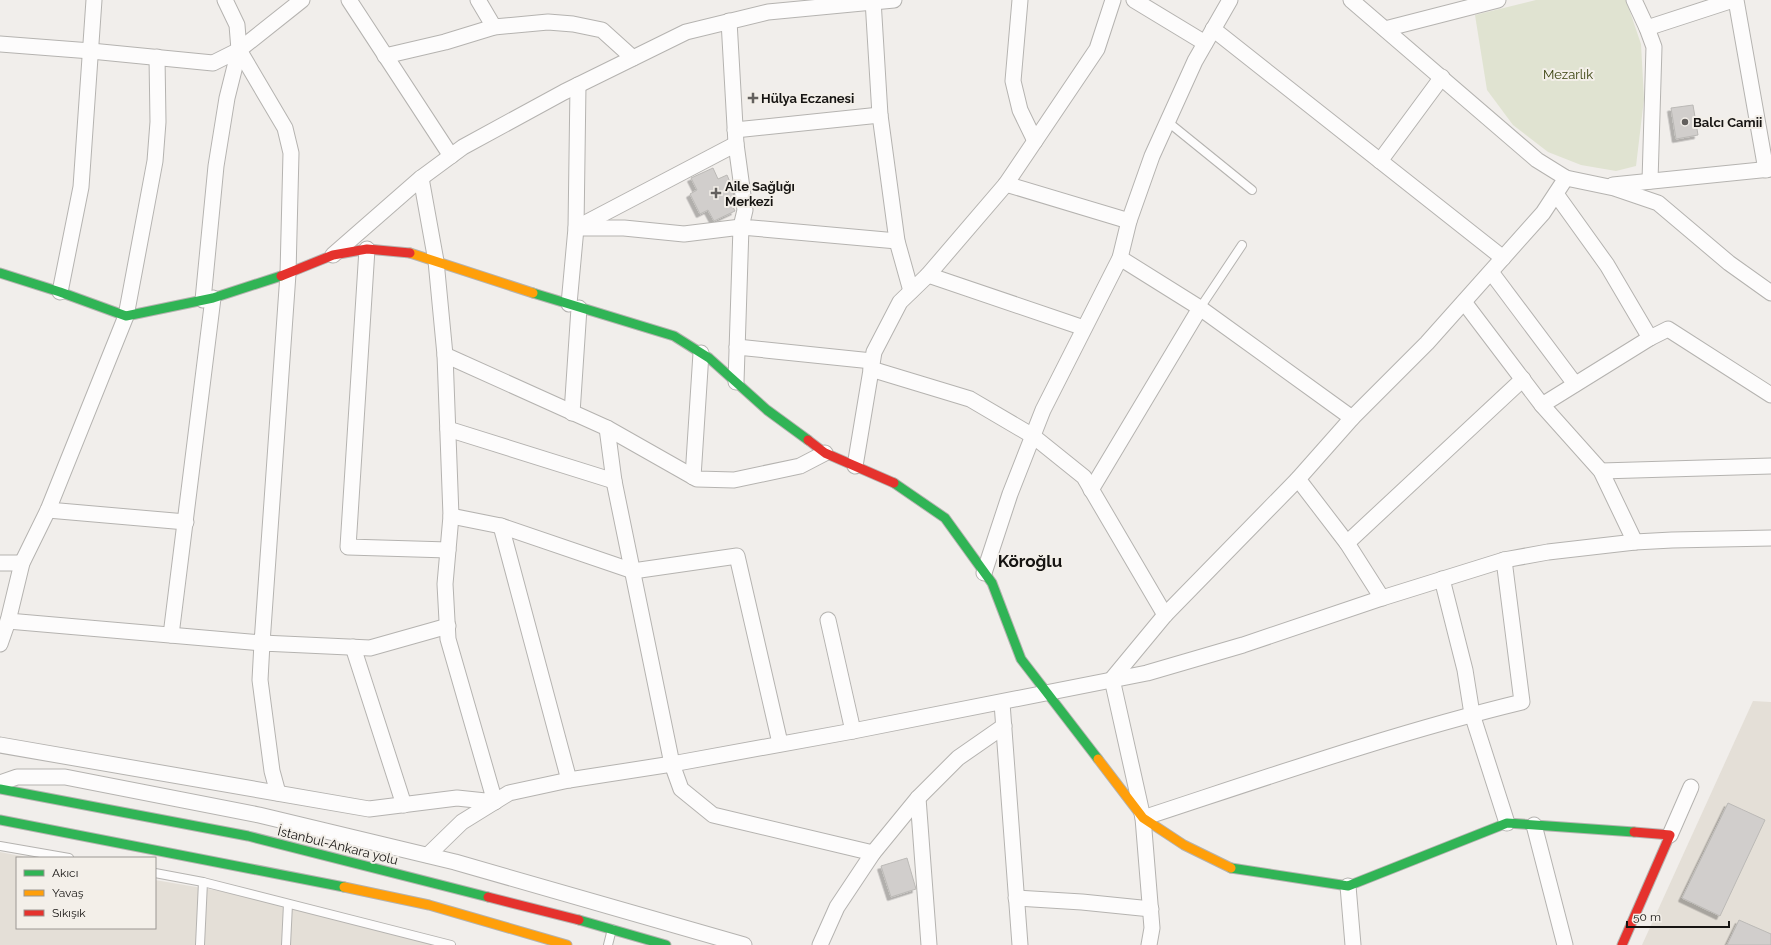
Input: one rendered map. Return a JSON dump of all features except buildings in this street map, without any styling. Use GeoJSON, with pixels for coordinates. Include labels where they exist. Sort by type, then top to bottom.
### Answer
{"type":"FeatureCollection","features":[{"type":"Feature","properties":{"kind":"main road"},"geometry":{"type":"LineString","coordinates":[[0,273],[60,292],[126,316],[208,299],[288,274],[333,255],[367,249],[412,253],[574,306],[674,336],[701,353],[767,410],[825,453],[898,484],[945,518],[992,583],[1021,658],[1045,692],[1143,818],[1184,845],[1233,869],[1348,886],[1507,823],[1670,835],[1622,945]]}},
{"type":"Feature","properties":{"kind":"main road","name":"İstanbul-Ankara yolu"},"geometry":{"type":"LineString","coordinates":[[0,789],[248,836],[612,929],[666,945]]}},
{"type":"Feature","properties":{"kind":"main road"},"geometry":{"type":"LineString","coordinates":[[0,820],[241,866],[429,905],[567,945]]}},
{"type":"Feature","properties":{"kind":"street"},"geometry":{"type":"LineString","coordinates":[[60,292],[81,188],[94,0]]}},
{"type":"Feature","properties":{"kind":"street"},"geometry":{"type":"LineString","coordinates":[[171,635],[186,522],[208,299],[216,166],[227,98],[239,50],[237,25],[225,0]]}},
{"type":"Feature","properties":{"kind":"street"},"geometry":{"type":"LineString","coordinates":[[0,44],[213,63],[239,50],[302,0]]}},
{"type":"Feature","properties":{"kind":"street"},"geometry":{"type":"LineString","coordinates":[[349,0],[451,156]]}},
{"type":"Feature","properties":{"kind":"street"},"geometry":{"type":"LineString","coordinates":[[478,0],[494,27]]}},
{"type":"Feature","properties":{"kind":"street"},"geometry":{"type":"LineString","coordinates":[[333,255],[421,178],[464,147],[578,85],[686,32],[768,12],[894,0]]}},
{"type":"Feature","properties":{"kind":"street"},"geometry":{"type":"LineString","coordinates":[[1020,0],[1013,81],[1020,110],[1035,140]]}},
{"type":"Feature","properties":{"kind":"street"},"geometry":{"type":"LineString","coordinates":[[855,466],[874,352],[900,302],[928,275],[1006,184],[1097,49],[1113,0]]}},
{"type":"Feature","properties":{"kind":"street"},"geometry":{"type":"LineString","coordinates":[[1134,0],[1205,43]]}},
{"type":"Feature","properties":{"kind":"street"},"geometry":{"type":"LineString","coordinates":[[984,573],[1010,494],[1043,410],[1120,258],[1129,221],[1152,156],[1195,61],[1230,0]]}},
{"type":"Feature","properties":{"kind":"street"},"geometry":{"type":"LineString","coordinates":[[1351,0],[1537,160],[1566,178],[1605,186],[1658,202],[1729,263],[1771,293]]}},
{"type":"Feature","properties":{"kind":"street"},"geometry":{"type":"LineString","coordinates":[[1385,29],[1498,0]]}},
{"type":"Feature","properties":{"kind":"street"},"geometry":{"type":"LineString","coordinates":[[1634,0],[1654,47],[1650,181]]}},
{"type":"Feature","properties":{"kind":"street"},"geometry":{"type":"LineString","coordinates":[[1605,186],[1768,169],[1735,0],[1647,28]]}},
{"type":"Feature","properties":{"kind":"street"},"geometry":{"type":"LineString","coordinates":[[873,1],[880,115],[897,241],[911,291]]}},
{"type":"Feature","properties":{"kind":"street"},"geometry":{"type":"LineString","coordinates":[[729,21],[735,137],[745,210],[741,227],[736,382]]}},
{"type":"Feature","properties":{"kind":"street"},"geometry":{"type":"LineString","coordinates":[[385,56],[445,42],[494,27],[548,22],[573,24],[602,30],[633,58]]}},
{"type":"Feature","properties":{"kind":"street"},"geometry":{"type":"LineString","coordinates":[[1213,29],[1503,258]]}},
{"type":"Feature","properties":{"kind":"street"},"geometry":{"type":"LineString","coordinates":[[239,50],[285,128],[291,153],[288,274],[260,680],[272,771],[278,793]]}},
{"type":"Feature","properties":{"kind":"street"},"geometry":{"type":"LineString","coordinates":[[0,644],[8,621],[22,563],[48,510],[126,316],[155,160],[158,122],[157,57]]}},
{"type":"Feature","properties":{"kind":"street"},"geometry":{"type":"LineString","coordinates":[[1380,161],[1442,77]]}},
{"type":"Feature","properties":{"kind":"street"},"geometry":{"type":"LineString","coordinates":[[572,413],[578,85]]}},
{"type":"Feature","properties":{"kind":"street"},"geometry":{"type":"LineString","coordinates":[[576,228],[735,137],[880,115]]}},
{"type":"Feature","properties":{"kind":"street"},"geometry":{"type":"LineString","coordinates":[[421,178],[436,261],[445,355],[451,516],[445,584],[448,639],[495,802]]}},
{"type":"Feature","properties":{"kind":"street"},"geometry":{"type":"LineString","coordinates":[[1112,679],[1165,615],[1298,479],[1352,418],[1427,343],[1543,213],[1566,178]]}},
{"type":"Feature","properties":{"kind":"street"},"geometry":{"type":"LineString","coordinates":[[1006,184],[1129,221]]}},
{"type":"Feature","properties":{"kind":"street"},"geometry":{"type":"LineString","coordinates":[[1556,194],[1607,265],[1650,338]]}},
{"type":"Feature","properties":{"kind":"street"},"geometry":{"type":"LineString","coordinates":[[576,228],[624,228],[684,234],[741,227],[897,241]]}},
{"type":"Feature","properties":{"kind":"street"},"geometry":{"type":"LineString","coordinates":[[367,249],[348,547],[448,550]]}},
{"type":"Feature","properties":{"kind":"street"},"geometry":{"type":"LineString","coordinates":[[1120,258],[1200,308],[1352,418]]}},
{"type":"Feature","properties":{"kind":"street"},"geometry":{"type":"LineString","coordinates":[[1491,272],[1575,384]]}},
{"type":"Feature","properties":{"kind":"street"},"geometry":{"type":"LineString","coordinates":[[928,275],[1084,328]]}},
{"type":"Feature","properties":{"kind":"street"},"geometry":{"type":"LineString","coordinates":[[1464,302],[1542,404],[1601,471],[1634,542]]}},
{"type":"Feature","properties":{"kind":"street"},"geometry":{"type":"LineString","coordinates":[[1091,490],[1200,308]]}},
{"type":"Feature","properties":{"kind":"street"},"geometry":{"type":"LineString","coordinates":[[1542,404],[1650,338],[1668,329],[1771,395]]}},
{"type":"Feature","properties":{"kind":"street"},"geometry":{"type":"LineString","coordinates":[[737,347],[872,365],[970,399],[1033,436],[1084,478],[1165,615]]}},
{"type":"Feature","properties":{"kind":"street"},"geometry":{"type":"LineString","coordinates":[[694,477],[701,353]]}},
{"type":"Feature","properties":{"kind":"street"},"geometry":{"type":"LineString","coordinates":[[445,355],[607,428],[697,479],[734,480],[800,466],[825,453]]}},
{"type":"Feature","properties":{"kind":"street"},"geometry":{"type":"LineString","coordinates":[[1347,543],[1523,379]]}},
{"type":"Feature","properties":{"kind":"street"},"geometry":{"type":"LineString","coordinates":[[607,428],[614,481],[672,764],[681,789],[713,815],[874,853]]}},
{"type":"Feature","properties":{"kind":"street"},"geometry":{"type":"LineString","coordinates":[[448,429],[614,481]]}},
{"type":"Feature","properties":{"kind":"street"},"geometry":{"type":"LineString","coordinates":[[1601,471],[1771,466]]}},
{"type":"Feature","properties":{"kind":"street"},"geometry":{"type":"LineString","coordinates":[[1298,479],[1347,543],[1382,598]]}},
{"type":"Feature","properties":{"kind":"street"},"geometry":{"type":"LineString","coordinates":[[48,510],[186,522]]}},
{"type":"Feature","properties":{"kind":"street"},"geometry":{"type":"LineString","coordinates":[[451,516],[501,526],[633,571],[737,556],[780,743]]}},
{"type":"Feature","properties":{"kind":"street"},"geometry":{"type":"LineString","coordinates":[[501,526],[569,780]]}},
{"type":"Feature","properties":{"kind":"street"},"geometry":{"type":"LineString","coordinates":[[428,855],[462,822],[510,793],[569,780],[672,764],[780,743],[853,731],[1147,673],[1243,645],[1382,598],[1504,560],[1548,552],[1634,542],[1771,538]]}},
{"type":"Feature","properties":{"kind":"street"},"geometry":{"type":"LineString","coordinates":[[1143,818],[1284,772],[1472,714],[1522,702],[1504,560]]}},
{"type":"Feature","properties":{"kind":"street"},"geometry":{"type":"LineString","coordinates":[[0,563],[22,563]]}},
{"type":"Feature","properties":{"kind":"street"},"geometry":{"type":"LineString","coordinates":[[1442,579],[1465,670],[1472,714],[1507,823]]}},
{"type":"Feature","properties":{"kind":"street"},"geometry":{"type":"LineString","coordinates":[[828,620],[853,731]]}},
{"type":"Feature","properties":{"kind":"street"},"geometry":{"type":"LineString","coordinates":[[8,621],[262,642],[370,648],[448,626]]}},
{"type":"Feature","properties":{"kind":"street"},"geometry":{"type":"LineString","coordinates":[[353,647],[404,805]]}},
{"type":"Feature","properties":{"kind":"street"},"geometry":{"type":"LineString","coordinates":[[1112,679],[1143,818],[1152,928],[1149,945]]}},
{"type":"Feature","properties":{"kind":"street"},"geometry":{"type":"LineString","coordinates":[[1002,702],[1020,945]]}},
{"type":"Feature","properties":{"kind":"street"},"geometry":{"type":"LineString","coordinates":[[820,945],[837,907],[874,853],[918,798],[958,758],[1004,726]]}},
{"type":"Feature","properties":{"kind":"street"},"geometry":{"type":"LineString","coordinates":[[0,745],[369,810],[458,798],[495,802]]}},
{"type":"Feature","properties":{"kind":"street"},"geometry":{"type":"LineString","coordinates":[[0,783],[17,777],[65,777],[258,815],[428,855],[744,945]]}},
{"type":"Feature","properties":{"kind":"street"},"geometry":{"type":"LineString","coordinates":[[1670,835],[1691,787]]}},
{"type":"Feature","properties":{"kind":"street"},"geometry":{"type":"LineString","coordinates":[[918,798],[929,945]]}},
{"type":"Feature","properties":{"kind":"street"},"geometry":{"type":"LineString","coordinates":[[1534,825],[1565,945]]}},
{"type":"Feature","properties":{"kind":"street"},"geometry":{"type":"LineString","coordinates":[[1348,886],[1354,945]]}},
{"type":"Feature","properties":{"kind":"street"},"geometry":{"type":"LineString","coordinates":[[1016,898],[1082,902],[1151,909]]}},
{"type":"Feature","properties":{"kind":"lane"},"geometry":{"type":"LineString","coordinates":[[1168,122],[1252,190]]}},
{"type":"Feature","properties":{"kind":"lane"},"geometry":{"type":"LineString","coordinates":[[1200,308],[1242,245]]}},
{"type":"Feature","properties":{"kind":"lane"},"geometry":{"type":"LineString","coordinates":[[0,846],[63,857]]}},
{"type":"Feature","properties":{"kind":"lane"},"geometry":{"type":"LineString","coordinates":[[156,873],[203,882],[452,945]]}},
{"type":"Feature","properties":{"kind":"lane"},"geometry":{"type":"LineString","coordinates":[[200,945],[203,882]]}},
{"type":"Feature","properties":{"kind":"lane"},"geometry":{"type":"LineString","coordinates":[[286,945],[288,904]]}},
{"type":"Feature","properties":{"kind":"lane"},"geometry":{"type":"LineString","coordinates":[[608,945],[612,929]]}},
{"type":"Feature","properties":{"kind":"shaded area"},"geometry":{"type":"Polygon","coordinates":[[[1753,701],[1771,702],[1771,945],[1642,945],[1753,701]]]}},
{"type":"Feature","properties":{"kind":"shaded area"},"geometry":{"type":"Polygon","coordinates":[[[0,852],[26,857],[16,857],[16,929],[156,929],[156,880],[220,891],[441,943],[444,945],[0,945],[0,852]]]}},
{"type":"Feature","properties":{"kind":"green space","name":"Mezarlık"},"geometry":{"type":"Polygon","coordinates":[[[1536,0],[1626,0],[1641,44],[1644,99],[1636,166],[1616,171],[1581,165],[1548,152],[1513,125],[1487,90],[1475,15],[1536,0]]]}},
{"type":"Feature","properties":{"kind":"traffic: fast"},"geometry":{"type":"LineString","coordinates":[[0,273],[60,292],[126,316],[213,298],[281,276]]}},
{"type":"Feature","properties":{"kind":"traffic: fast"},"geometry":{"type":"LineString","coordinates":[[533,293],[674,336],[709,358],[767,410],[808,440]]}},
{"type":"Feature","properties":{"kind":"traffic: fast"},"geometry":{"type":"LineString","coordinates":[[894,483],[945,518],[992,583],[1021,659],[1098,759]]}},
{"type":"Feature","properties":{"kind":"traffic: fast"},"geometry":{"type":"LineString","coordinates":[[0,789],[248,836],[488,897]]}},
{"type":"Feature","properties":{"kind":"traffic: fast"},"geometry":{"type":"LineString","coordinates":[[0,820],[344,887]]}},
{"type":"Feature","properties":{"kind":"traffic: fast"},"geometry":{"type":"LineString","coordinates":[[1231,868],[1348,886],[1507,823],[1634,832]]}},
{"type":"Feature","properties":{"kind":"traffic: fast"},"geometry":{"type":"LineString","coordinates":[[579,920],[666,945]]}},
{"type":"Feature","properties":{"kind":"traffic: slow"},"geometry":{"type":"LineString","coordinates":[[410,253],[533,293]]}},
{"type":"Feature","properties":{"kind":"traffic: slow"},"geometry":{"type":"LineString","coordinates":[[1098,759],[1143,818],[1184,845],[1231,868]]}},
{"type":"Feature","properties":{"kind":"traffic: slow"},"geometry":{"type":"LineString","coordinates":[[344,887],[429,905],[567,945]]}},
{"type":"Feature","properties":{"kind":"traffic: jam"},"geometry":{"type":"LineString","coordinates":[[281,276],[333,255],[367,249],[410,253]]}},
{"type":"Feature","properties":{"kind":"traffic: jam"},"geometry":{"type":"LineString","coordinates":[[808,440],[825,453],[894,483]]}},
{"type":"Feature","properties":{"kind":"traffic: jam"},"geometry":{"type":"LineString","coordinates":[[1622,945],[1670,835],[1634,832]]}},
{"type":"Feature","properties":{"kind":"traffic: jam"},"geometry":{"type":"LineString","coordinates":[[488,897],[579,920]]}},
{"type":"Feature","properties":{"kind":"place","name":"Hülya Eczanesi"},"geometry":{"type":"Point","coordinates":[753,98]}},
{"type":"Feature","properties":{"kind":"place","name":"Balcı Camii"},"geometry":{"type":"Point","coordinates":[1685,122]}},
{"type":"Feature","properties":{"kind":"place","name":"Aile Sağlığı Merkezi"},"geometry":{"type":"Point","coordinates":[716,193]}},
{"type":"Feature","properties":{"kind":"district","name":"Köroğlu"},"geometry":{"type":"Point","coordinates":[1030,561]}}]}
